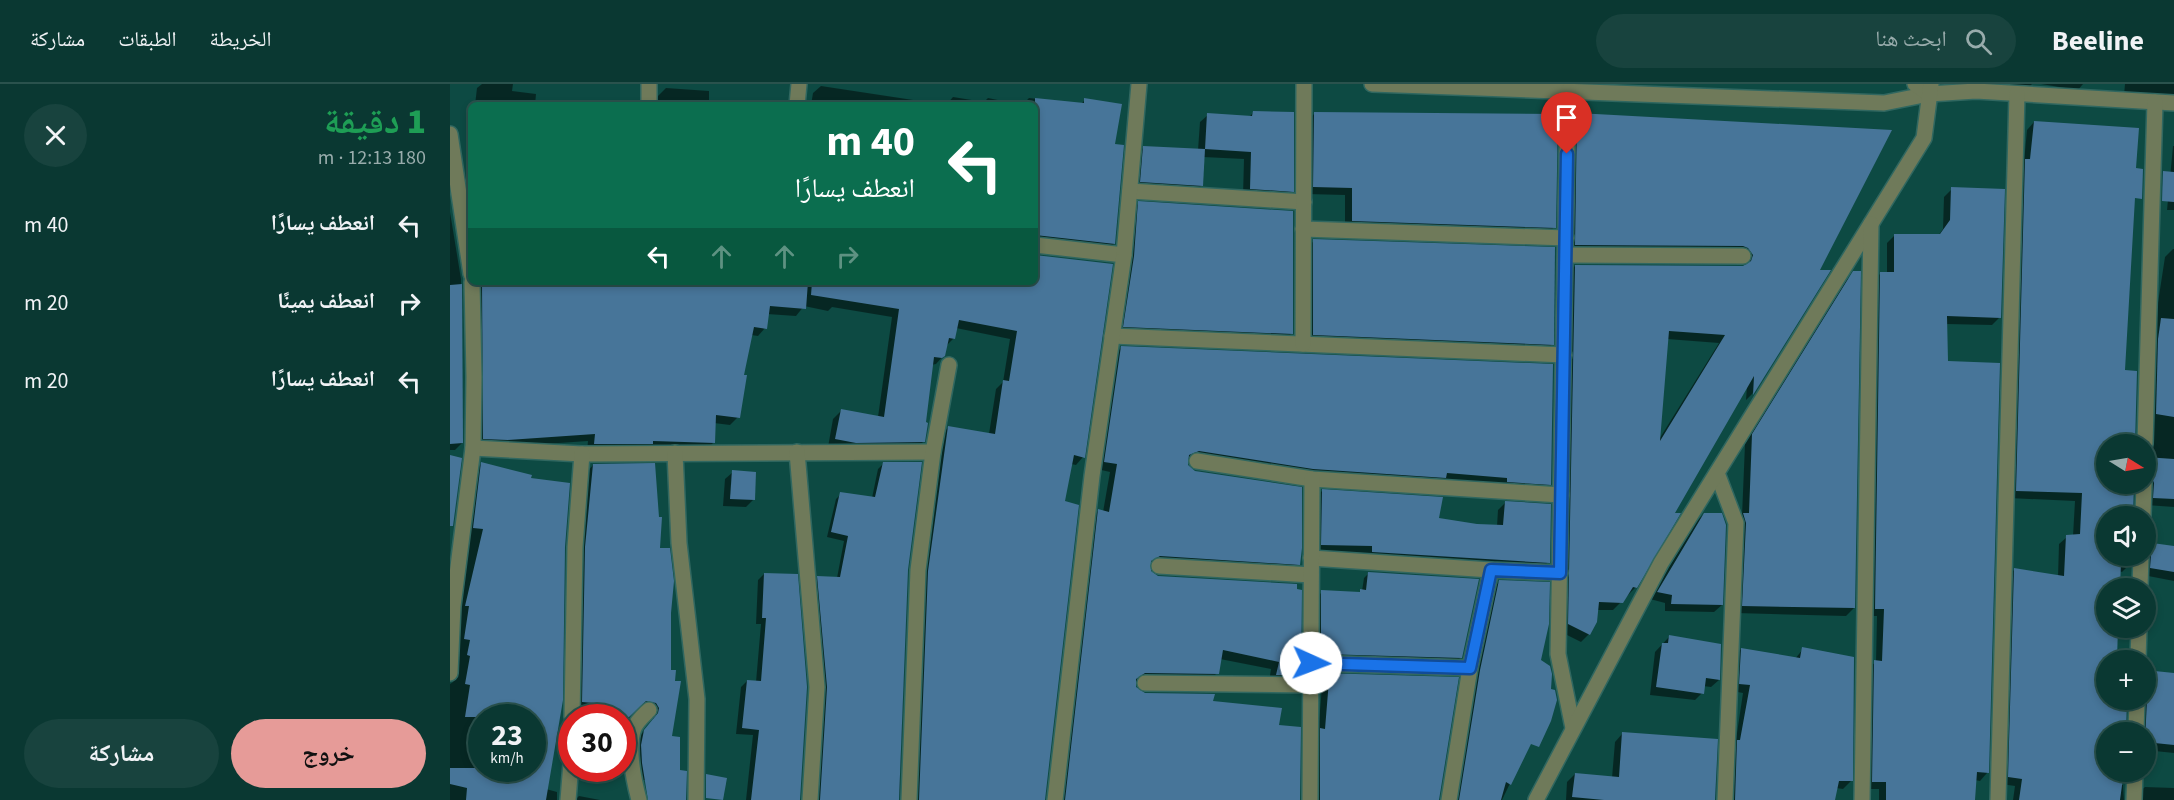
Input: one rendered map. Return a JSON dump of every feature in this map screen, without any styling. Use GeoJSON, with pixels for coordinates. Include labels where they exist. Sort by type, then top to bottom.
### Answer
{"type":"FeatureCollection","features":[{"type":"Feature","properties":{"kind":"street"},"geometry":{"type":"LineString","coordinates":[[649,84],[649,102]]}},
{"type":"Feature","properties":{"kind":"street"},"geometry":{"type":"LineString","coordinates":[[797,102],[799,84]]}},
{"type":"Feature","properties":{"kind":"street"},"geometry":{"type":"LineString","coordinates":[[1055,800],[1092,476],[1124,255],[1139,84]]}},
{"type":"Feature","properties":{"kind":"street"},"geometry":{"type":"LineString","coordinates":[[1303,344],[1304,84]]}},
{"type":"Feature","properties":{"kind":"street"},"geometry":{"type":"LineString","coordinates":[[1372,84],[1884,103],[1930,89]]}},
{"type":"Feature","properties":{"kind":"street"},"geometry":{"type":"LineString","coordinates":[[1915,84],[1930,89],[2174,103]]}},
{"type":"Feature","properties":{"kind":"street"},"geometry":{"type":"LineString","coordinates":[[1536,800],[1661,563],[1924,138],[1930,89]]}},
{"type":"Feature","properties":{"kind":"street"},"geometry":{"type":"LineString","coordinates":[[1568,91],[1558,654],[1573,728]]}},
{"type":"Feature","properties":{"kind":"street"},"geometry":{"type":"LineString","coordinates":[[1998,800],[2017,94]]}},
{"type":"Feature","properties":{"kind":"street"},"geometry":{"type":"LineString","coordinates":[[2145,434],[2155,102]]}},
{"type":"Feature","properties":{"kind":"street"},"geometry":{"type":"LineString","coordinates":[[450,134],[467,205],[468,222]]}},
{"type":"Feature","properties":{"kind":"street"},"geometry":{"type":"LineString","coordinates":[[1130,191],[1304,202]]}},
{"type":"Feature","properties":{"kind":"street"},"geometry":{"type":"LineString","coordinates":[[1862,800],[1871,224]]}},
{"type":"Feature","properties":{"kind":"street"},"geometry":{"type":"LineString","coordinates":[[1303,229],[1566,238]]}},
{"type":"Feature","properties":{"kind":"street"},"geometry":{"type":"LineString","coordinates":[[1038,245],[1124,255]]}},
{"type":"Feature","properties":{"kind":"street"},"geometry":{"type":"LineString","coordinates":[[1566,255],[1743,256]]}},
{"type":"Feature","properties":{"kind":"street"},"geometry":{"type":"LineString","coordinates":[[450,673],[453,606],[473,448],[472,285]]}},
{"type":"Feature","properties":{"kind":"street"},"geometry":{"type":"LineString","coordinates":[[1112,336],[1564,355]]}},
{"type":"Feature","properties":{"kind":"street"},"geometry":{"type":"LineString","coordinates":[[909,800],[918,570],[933,452],[949,365]]}},
{"type":"Feature","properties":{"kind":"street"},"geometry":{"type":"LineString","coordinates":[[473,448],[582,454],[933,452]]}},
{"type":"Feature","properties":{"kind":"street"},"geometry":{"type":"LineString","coordinates":[[797,452],[817,687],[810,800]]}},
{"type":"Feature","properties":{"kind":"street"},"geometry":{"type":"LineString","coordinates":[[675,453],[680,543],[697,699],[696,800]]}},
{"type":"Feature","properties":{"kind":"street"},"geometry":{"type":"LineString","coordinates":[[572,704],[575,547],[582,454]]}},
{"type":"Feature","properties":{"kind":"street"},"geometry":{"type":"LineString","coordinates":[[1197,461],[1312,479],[1561,495]]}},
{"type":"Feature","properties":{"kind":"street"},"geometry":{"type":"LineString","coordinates":[[1718,473],[1736,524],[1725,800]]}},
{"type":"Feature","properties":{"kind":"street"},"geometry":{"type":"LineString","coordinates":[[1310,800],[1312,479]]}},
{"type":"Feature","properties":{"kind":"street"},"geometry":{"type":"LineString","coordinates":[[1311,558],[1560,573]]}},
{"type":"Feature","properties":{"kind":"street"},"geometry":{"type":"LineString","coordinates":[[1159,566],[1311,575]]}},
{"type":"Feature","properties":{"kind":"street"},"geometry":{"type":"LineString","coordinates":[[1449,800],[1470,668],[1491,570]]}},
{"type":"Feature","properties":{"kind":"street"},"geometry":{"type":"LineString","coordinates":[[1311,663],[1470,668]]}},
{"type":"Feature","properties":{"kind":"street"},"geometry":{"type":"LineString","coordinates":[[1145,683],[1311,685]]}},
{"type":"Feature","properties":{"kind":"street"},"geometry":{"type":"LineString","coordinates":[[639,800],[633,774],[632,736],[634,727],[649,710]]}},
{"type":"Feature","properties":{"kind":"street"},"geometry":{"type":"LineString","coordinates":[[568,800],[569,782]]}},
{"type":"Feature","properties":{"kind":"street"},"geometry":{"type":"LineString","coordinates":[[2134,800],[2135,782]]}},
{"type":"Feature","properties":{"kind":"building"},"geometry":{"type":"Polygon","coordinates":[[[1035,98],[1084,103],[1084,98],[1122,104],[1115,144],[1124,145],[1115,244],[1038,235],[1038,102],[1035,102],[1035,98]]]}},
{"type":"Feature","properties":{"kind":"building"},"geometry":{"type":"Polygon","coordinates":[[[1253,111],[1294,112],[1294,192],[1250,189],[1251,152],[1205,149],[1207,113],[1252,116],[1253,111]]]}},
{"type":"Feature","properties":{"kind":"building"},"geometry":{"type":"Polygon","coordinates":[[[1314,112],[1558,114],[1556,228],[1352,221],[1352,188],[1313,187],[1314,112]]]}},
{"type":"Feature","properties":{"kind":"building"},"geometry":{"type":"Polygon","coordinates":[[[1577,113],[1892,130],[1820,270],[1831,270],[1753,395],[1754,376],[1675,513],[1681,513],[1637,588],[1633,587],[1623,603],[1599,602],[1597,622],[1590,635],[1568,624],[1575,265],[1743,266],[1751,261],[1753,255],[1748,248],[1743,246],[1575,245],[1577,113]],[[1669,331],[1660,441],[1725,335],[1669,331]]]}},
{"type":"Feature","properties":{"kind":"building"},"geometry":{"type":"Polygon","coordinates":[[[2034,121],[2139,128],[2136,168],[2143,169],[2142,199],[2135,198],[2125,370],[2137,371],[2135,434],[2096,434],[2096,494],[2134,494],[2133,506],[2096,506],[2096,566],[2121,566],[2120,578],[2096,578],[2096,638],[2118,638],[2117,650],[2096,650],[2096,710],[2127,710],[2126,722],[2096,722],[2096,782],[2122,782],[2120,800],[2019,800],[2022,779],[2008,777],[2014,568],[2064,576],[2066,535],[2080,534],[2082,493],[2016,491],[2025,159],[2030,159],[2034,121]]]}},
{"type":"Feature","properties":{"kind":"building"},"geometry":{"type":"Polygon","coordinates":[[[1143,146],[1205,149],[1203,186],[1140,182],[1143,146]]]}},
{"type":"Feature","properties":{"kind":"building"},"geometry":{"type":"Polygon","coordinates":[[[2163,171],[2174,172],[2174,202],[2162,201],[2163,171]]]}},
{"type":"Feature","properties":{"kind":"building"},"geometry":{"type":"Polygon","coordinates":[[[1951,187],[2005,189],[2001,318],[1947,316],[1948,361],[2000,363],[1989,773],[1977,772],[1975,800],[1886,800],[1886,782],[1872,782],[1874,660],[1882,661],[1884,609],[1875,609],[1880,272],[1894,272],[1894,234],[1940,234],[1950,220],[1951,187]]]}},
{"type":"Feature","properties":{"kind":"building"},"geometry":{"type":"Polygon","coordinates":[[[1138,201],[1293,211],[1293,334],[1123,327],[1134,256],[1138,201]]]}},
{"type":"Feature","properties":{"kind":"building"},"geometry":{"type":"Polygon","coordinates":[[[1313,239],[1555,247],[1554,345],[1313,335],[1313,239]]]}},
{"type":"Feature","properties":{"kind":"building"},"geometry":{"type":"Polygon","coordinates":[[[1038,255],[1113,264],[1085,458],[1074,455],[1065,501],[1079,505],[1045,800],[919,800],[928,571],[948,426],[995,434],[1003,380],[1009,381],[1017,331],[959,320],[955,339],[949,338],[945,356],[934,357],[925,442],[856,443],[835,439],[841,409],[884,417],[899,309],[811,295],[812,285],[1038,285],[1038,255]]]}},
{"type":"Feature","properties":{"kind":"building"},"geometry":{"type":"Polygon","coordinates":[[[1853,271],[1861,271],[1855,608],[1742,606],[1746,523],[1743,513],[1749,513],[1752,434],[1853,271]]]}},
{"type":"Feature","properties":{"kind":"building"},"geometry":{"type":"Polygon","coordinates":[[[462,284],[463,443],[450,444],[450,285],[462,284]]]}},
{"type":"Feature","properties":{"kind":"building"},"geometry":{"type":"Polygon","coordinates":[[[482,285],[808,285],[806,309],[770,306],[767,329],[754,327],[744,375],[747,375],[740,418],[716,415],[715,443],[653,441],[653,444],[594,444],[595,434],[508,440],[483,439],[482,285]]]}},
{"type":"Feature","properties":{"kind":"building"},"geometry":{"type":"Polygon","coordinates":[[[2161,318],[2174,319],[2174,417],[2156,414],[2158,339],[2161,318]]]}},
{"type":"Feature","properties":{"kind":"building"},"geometry":{"type":"Polygon","coordinates":[[[1121,346],[1553,364],[1551,485],[1507,482],[1507,478],[1447,473],[1446,478],[1313,469],[1199,451],[1189,455],[1188,465],[1195,471],[1302,487],[1300,565],[1160,556],[1151,561],[1151,571],[1158,576],[1297,584],[1297,589],[1302,590],[1301,675],[1276,675],[1279,662],[1223,650],[1219,674],[1145,673],[1136,679],[1136,687],[1145,693],[1215,694],[1213,701],[1282,708],[1279,725],[1301,727],[1300,800],[1065,800],[1098,509],[1109,512],[1117,464],[1104,462],[1121,346]]]}},
{"type":"Feature","properties":{"kind":"building"},"geometry":{"type":"Polygon","coordinates":[[[450,455],[462,458],[453,526],[450,526],[450,455]]]}},
{"type":"Feature","properties":{"kind":"building"},"geometry":{"type":"Polygon","coordinates":[[[2156,458],[2174,459],[2174,499],[2153,498],[2153,494],[2156,494],[2156,458]]]}},
{"type":"Feature","properties":{"kind":"building"},"geometry":{"type":"Polygon","coordinates":[[[481,462],[532,475],[531,478],[570,483],[565,547],[563,700],[562,704],[558,704],[558,729],[546,800],[466,800],[467,788],[450,784],[450,768],[468,768],[468,782],[546,782],[546,704],[468,704],[468,717],[465,717],[470,685],[465,684],[470,656],[467,655],[470,640],[464,639],[469,606],[465,606],[483,529],[473,528],[481,462]]]}},
{"type":"Feature","properties":{"kind":"building"},"geometry":{"type":"Polygon","coordinates":[[[883,462],[922,462],[908,570],[899,800],[820,800],[827,687],[817,576],[840,577],[848,536],[831,532],[840,492],[875,497],[883,462]]]}},
{"type":"Feature","properties":{"kind":"building"},"geometry":{"type":"Polygon","coordinates":[[[655,463],[659,517],[662,517],[660,548],[670,548],[674,581],[671,613],[671,670],[676,670],[675,681],[681,681],[672,736],[680,737],[680,770],[687,771],[686,800],[648,800],[641,745],[644,730],[658,713],[659,708],[656,703],[646,701],[636,710],[636,704],[582,702],[585,547],[593,464],[655,463]]]}},
{"type":"Feature","properties":{"kind":"building"},"geometry":{"type":"Polygon","coordinates":[[[732,470],[756,472],[755,500],[730,499],[732,470]]]}},
{"type":"Feature","properties":{"kind":"building"},"geometry":{"type":"Polygon","coordinates":[[[1322,489],[1443,497],[1439,518],[1477,524],[1503,525],[1505,501],[1551,504],[1550,563],[1372,552],[1372,546],[1321,545],[1322,489]]]}},
{"type":"Feature","properties":{"kind":"building"},"geometry":{"type":"Polygon","coordinates":[[[1704,513],[1722,513],[1726,525],[1723,605],[1671,604],[1672,595],[1657,592],[1704,513]]]}},
{"type":"Feature","properties":{"kind":"building"},"geometry":{"type":"Polygon","coordinates":[[[2156,544],[2174,546],[2174,572],[2150,568],[2150,566],[2156,566],[2156,544]]]}},
{"type":"Feature","properties":{"kind":"building"},"geometry":{"type":"Polygon","coordinates":[[[1368,572],[1479,579],[1462,658],[1321,654],[1321,590],[1360,592],[1360,589],[1366,590],[1368,572]]]}},
{"type":"Feature","properties":{"kind":"building"},"geometry":{"type":"Polygon","coordinates":[[[764,573],[798,574],[807,687],[800,800],[751,800],[759,730],[742,728],[747,680],[761,681],[766,618],[762,618],[764,573]]]}},
{"type":"Feature","properties":{"kind":"building"},"geometry":{"type":"Polygon","coordinates":[[[1499,580],[1550,582],[1549,624],[1541,660],[1550,666],[1551,689],[1555,690],[1557,700],[1551,721],[1539,747],[1531,744],[1511,785],[1506,782],[1501,800],[1459,800],[1480,670],[1499,580]]]}},
{"type":"Feature","properties":{"kind":"building"},"geometry":{"type":"Polygon","coordinates":[[[1669,635],[1721,644],[1720,680],[1706,678],[1704,694],[1656,687],[1662,643],[1668,643],[1669,635]]]}},
{"type":"Feature","properties":{"kind":"building"},"geometry":{"type":"Polygon","coordinates":[[[1802,647],[1854,657],[1853,781],[1839,781],[1835,800],[1735,800],[1737,740],[1740,740],[1750,685],[1739,684],[1741,648],[1800,658],[1802,647]]]}},
{"type":"Feature","properties":{"kind":"building"},"geometry":{"type":"Polygon","coordinates":[[[2156,671],[2174,673],[2174,745],[2156,743],[2156,722],[2146,722],[2146,710],[2156,710],[2156,671]]]}},
{"type":"Feature","properties":{"kind":"building"},"geometry":{"type":"Polygon","coordinates":[[[1321,673],[1459,677],[1439,800],[1320,800],[1320,728],[1325,729],[1329,680],[1321,679],[1321,673]]]}},
{"type":"Feature","properties":{"kind":"building"},"geometry":{"type":"Polygon","coordinates":[[[1622,732],[1718,739],[1715,800],[1604,800],[1572,797],[1575,773],[1619,777],[1622,732]]]}},
{"type":"Feature","properties":{"kind":"building"},"geometry":{"type":"Polygon","coordinates":[[[706,774],[727,778],[723,800],[706,798],[706,774]]]}},
{"type":"Feature","properties":{"kind":"route"},"geometry":{"type":"LineString","coordinates":[[1311,663],[1470,668],[1491,570],[1560,573],[1567,154]]}}]}
